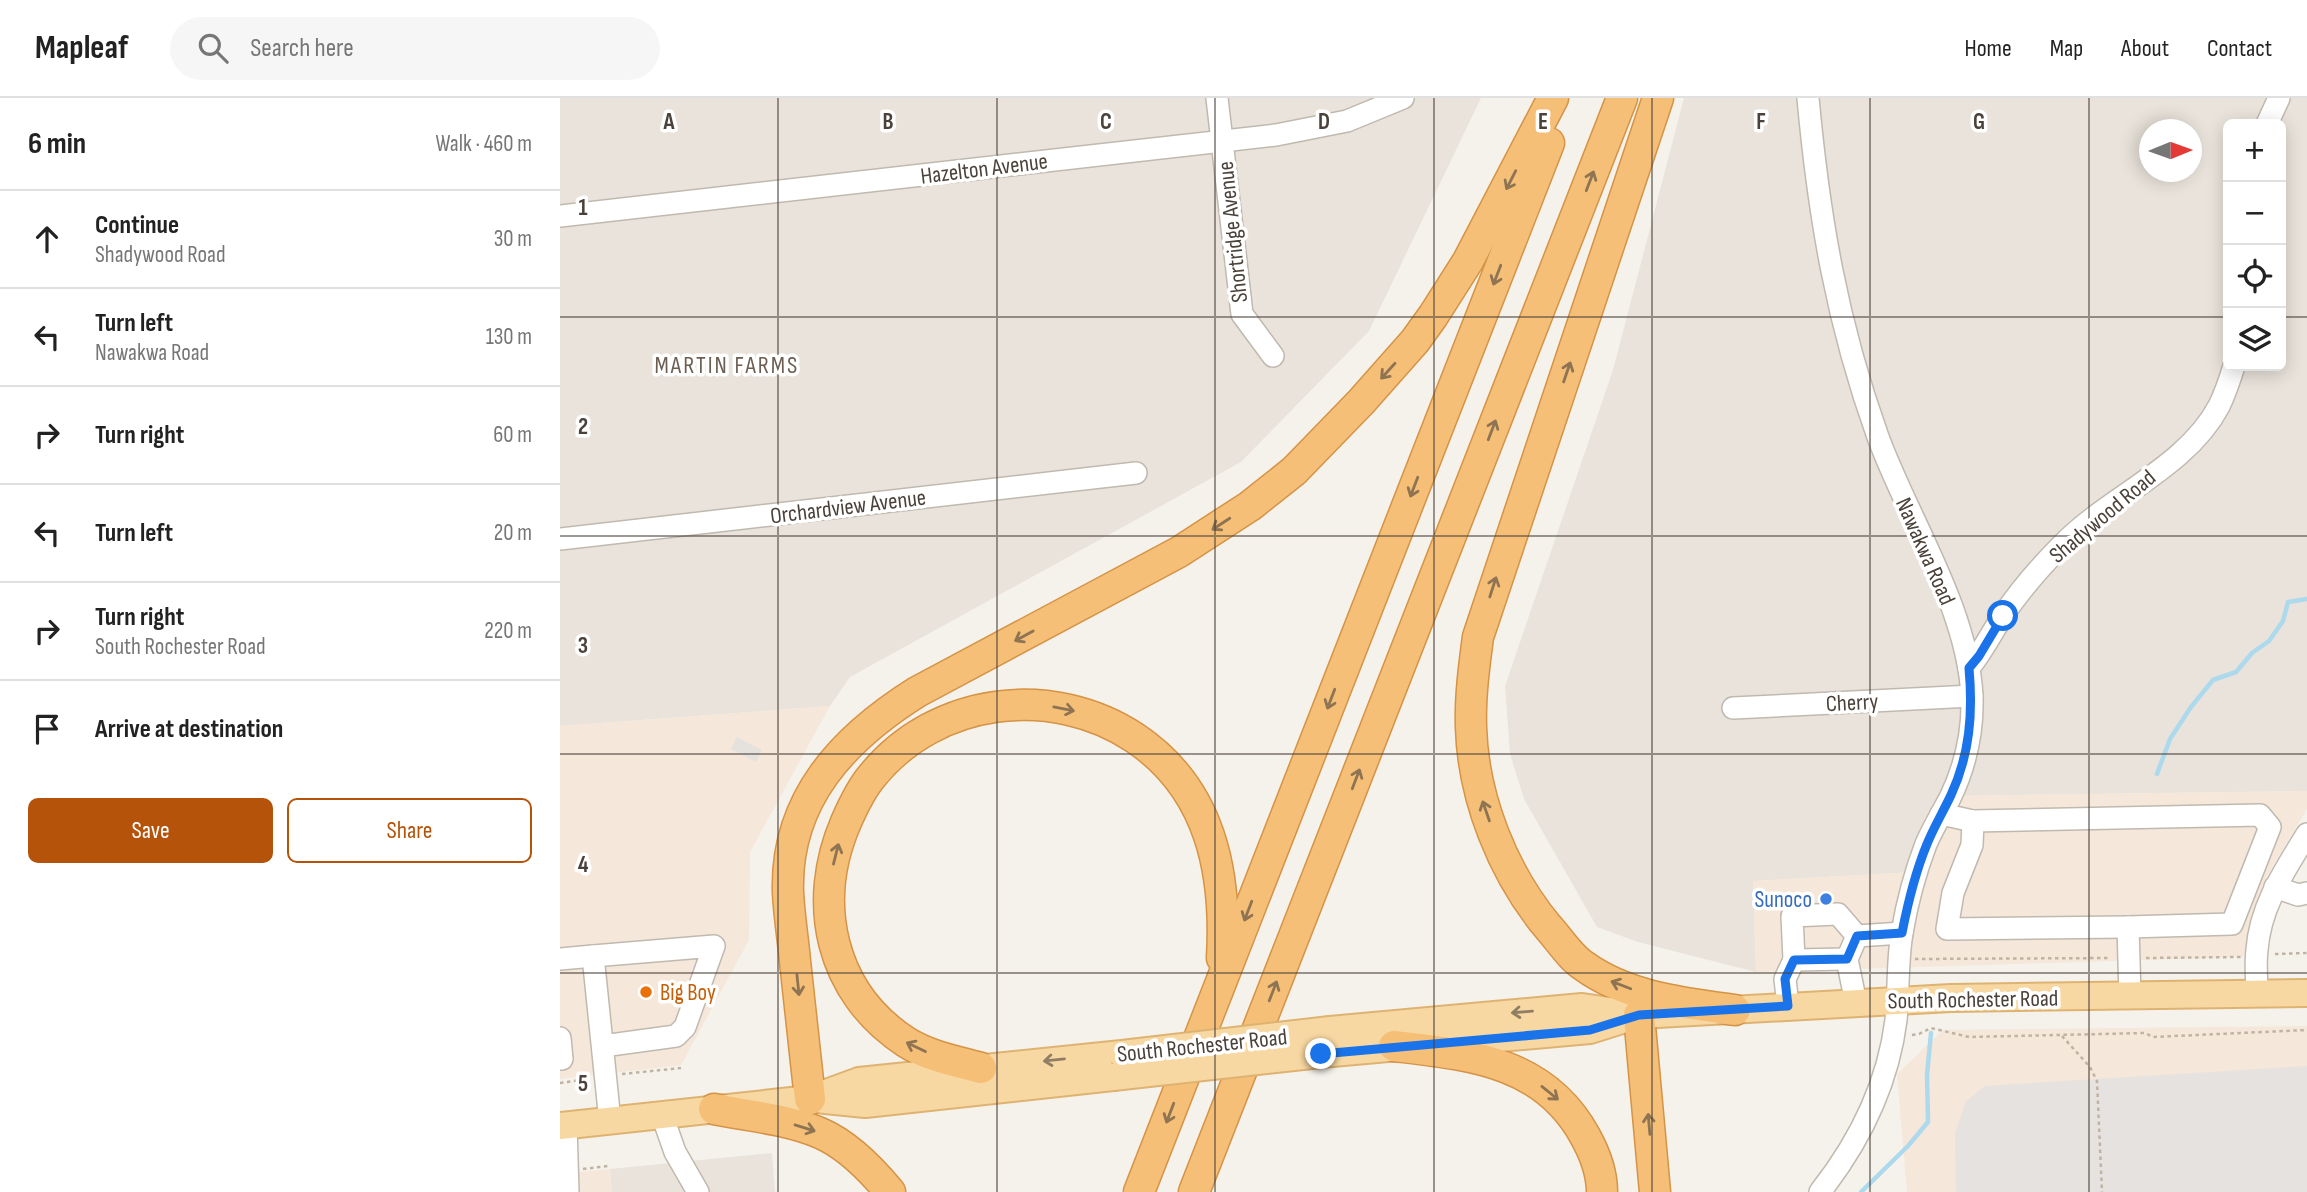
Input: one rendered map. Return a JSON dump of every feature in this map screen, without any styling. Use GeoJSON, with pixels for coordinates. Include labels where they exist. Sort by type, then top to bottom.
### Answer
{"type":"FeatureCollection","features":[{"type":"Feature","properties":{"kind":"highway"},"geometry":{"type":"LineString","coordinates":[[810,1099],[788,890],[791,853],[798,822],[814,789],[834,760],[890,709],[1179,552],[1250,506],[1294,471],[1361,402],[1415,341],[1433,316],[1468,261],[1553,98]]}},
{"type":"Feature","properties":{"kind":"highway"},"geometry":{"type":"LineString","coordinates":[[1139,1192],[1567,98]]}},
{"type":"Feature","properties":{"kind":"highway"},"geometry":{"type":"LineString","coordinates":[[1194,1192],[1622,98]]}},
{"type":"Feature","properties":{"kind":"highway"},"geometry":{"type":"LineString","coordinates":[[1658,98],[1478,637],[1472,688],[1471,729],[1481,797],[1504,856],[1539,915],[1582,965],[1614,984],[1653,997],[1735,1010]]}},
{"type":"Feature","properties":{"kind":"highway"},"geometry":{"type":"LineString","coordinates":[[981,1068],[939,1057],[907,1042],[875,1017],[853,990],[842,968],[830,923],[829,883],[839,838],[853,806],[870,778],[892,754],[918,734],[950,718],[980,708],[1009,705],[1044,705],[1085,713],[1117,726],[1149,748],[1169,767],[1200,812],[1216,854],[1223,903],[1221,981]]}},
{"type":"Feature","properties":{"kind":"highway"},"geometry":{"type":"LineString","coordinates":[[1639,1015],[1655,1192]]}},
{"type":"Feature","properties":{"kind":"highway"},"geometry":{"type":"LineString","coordinates":[[1394,1046],[1460,1054],[1497,1063],[1527,1076],[1556,1097],[1577,1122],[1592,1150],[1602,1192]]}},
{"type":"Feature","properties":{"kind":"highway"},"geometry":{"type":"LineString","coordinates":[[714,1109],[788,1123],[821,1133],[850,1151],[890,1192]]}},
{"type":"Feature","properties":{"kind":"highway"},"geometry":{"type":"LineString","coordinates":[[1217,1192],[1221,1123]]}},
{"type":"Feature","properties":{"kind":"main road","name":"South Rochester Road"},"geometry":{"type":"LineString","coordinates":[[563,1126],[810,1099],[865,1104],[1118,1065],[1326,1042],[1582,1007],[1639,1015],[1898,1001],[2307,993]]}},
{"type":"Feature","properties":{"kind":"main road","name":"South Rochester Road"},"geometry":{"type":"LineString","coordinates":[[1326,1042],[1394,1046],[1590,1030],[1639,1015]]}},
{"type":"Feature","properties":{"kind":"main road","name":"South Rochester Road"},"geometry":{"type":"LineString","coordinates":[[810,1099],[859,1081],[981,1068],[1118,1065]]}},
{"type":"Feature","properties":{"kind":"street","name":"Shortridge Avenue"},"geometry":{"type":"LineString","coordinates":[[1217,98],[1242,314],[1273,356]]}},
{"type":"Feature","properties":{"kind":"street","name":"Hazelton Avenue"},"geometry":{"type":"LineString","coordinates":[[560,216],[1222,141],[1327,126],[1368,114],[1403,98]]}},
{"type":"Feature","properties":{"kind":"street","name":"Nawakwa Road"},"geometry":{"type":"LineString","coordinates":[[1808,98],[1823,229],[1846,333],[1879,440],[1944,587],[1969,668],[1972,696],[1972,716],[1963,762],[1951,796],[1916,872],[1902,933],[1898,960],[1898,1001],[1887,1064],[1870,1113],[1851,1150],[1820,1192]]}},
{"type":"Feature","properties":{"kind":"street"},"geometry":{"type":"LineString","coordinates":[[2269,119],[2279,98]]}},
{"type":"Feature","properties":{"kind":"street","name":"Shadywood Road"},"geometry":{"type":"LineString","coordinates":[[1969,668],[2019,592],[2065,542],[2180,453],[2198,435],[2219,406],[2232,371]]}},
{"type":"Feature","properties":{"kind":"street","name":"Orchardview Avenue"},"geometry":{"type":"LineString","coordinates":[[560,539],[1136,473]]}},
{"type":"Feature","properties":{"kind":"street","name":"Cherry"},"geometry":{"type":"LineString","coordinates":[[1733,708],[1972,696]]}},
{"type":"Feature","properties":{"kind":"street"},"geometry":{"type":"LineString","coordinates":[[1941,814],[1973,821],[2260,815],[2270,827],[2232,924],[1947,929],[1953,892],[1972,845],[1973,821]]}},
{"type":"Feature","properties":{"kind":"street"},"geometry":{"type":"LineString","coordinates":[[2257,995],[2256,955],[2263,919],[2275,887],[2307,834]]}},
{"type":"Feature","properties":{"kind":"street"},"geometry":{"type":"LineString","coordinates":[[2275,887],[2298,895],[2307,893]]}},
{"type":"Feature","properties":{"kind":"street"},"geometry":{"type":"LineString","coordinates":[[1788,1006],[1785,979],[1794,960],[1792,916],[1838,914],[1857,936]]}},
{"type":"Feature","properties":{"kind":"street"},"geometry":{"type":"LineString","coordinates":[[2128,927],[2130,996]]}},
{"type":"Feature","properties":{"kind":"street"},"geometry":{"type":"LineString","coordinates":[[1857,936],[1902,933]]}},
{"type":"Feature","properties":{"kind":"street"},"geometry":{"type":"LineString","coordinates":[[1856,1003],[1847,959],[1857,936]]}},
{"type":"Feature","properties":{"kind":"street"},"geometry":{"type":"LineString","coordinates":[[560,959],[714,946],[685,1027],[676,1036],[603,1046]]}},
{"type":"Feature","properties":{"kind":"street"},"geometry":{"type":"LineString","coordinates":[[593,956],[610,1121]]}},
{"type":"Feature","properties":{"kind":"street"},"geometry":{"type":"LineString","coordinates":[[1794,960],[1847,959]]}},
{"type":"Feature","properties":{"kind":"street"},"geometry":{"type":"LineString","coordinates":[[560,1038],[560,1059]]}},
{"type":"Feature","properties":{"kind":"street"},"geometry":{"type":"LineString","coordinates":[[662,1115],[674,1152],[698,1192]]}},
{"type":"Feature","properties":{"kind":"street"},"geometry":{"type":"LineString","coordinates":[[563,1126],[568,1192]]}},
{"type":"Feature","properties":{"kind":"path"},"geometry":{"type":"LineString","coordinates":[[1908,960],[2243,957],[2307,953]]}},
{"type":"Feature","properties":{"kind":"path"},"geometry":{"type":"LineString","coordinates":[[1911,1035],[1931,1028],[1969,1037],[2145,1033],[2153,1037],[2307,1030]]}},
{"type":"Feature","properties":{"kind":"path"},"geometry":{"type":"LineString","coordinates":[[2062,1036],[2091,1067],[2097,1081],[2102,1192]]}},
{"type":"Feature","properties":{"kind":"path"},"geometry":{"type":"LineString","coordinates":[[614,1076],[681,1068]]}},
{"type":"Feature","properties":{"kind":"path"},"geometry":{"type":"LineString","coordinates":[[560,1083],[595,1078]]}},
{"type":"Feature","properties":{"kind":"path"},"geometry":{"type":"LineString","coordinates":[[575,1170],[608,1166]]}},
{"type":"Feature","properties":{"kind":"shaded area","name":"MARTIN FARMS"},"geometry":{"type":"Polygon","coordinates":[[[560,98],[1481,98],[1369,331],[1241,462],[850,677],[830,706],[560,726],[560,98]]]}},
{"type":"Feature","properties":{"kind":"shaded area"},"geometry":{"type":"Polygon","coordinates":[[[1684,98],[2307,98],[2307,791],[1951,796],[1916,872],[1753,881],[1756,972],[1638,942],[1597,927],[1524,799],[1510,754],[1505,686],[1613,370],[1684,98]]]}},
{"type":"Feature","properties":{"kind":"shaded area"},"geometry":{"type":"Polygon","coordinates":[[[830,706],[750,852],[749,940],[681,1065],[560,1079],[560,726],[830,706]]]}},
{"type":"Feature","properties":{"kind":"shaded area"},"geometry":{"type":"Polygon","coordinates":[[[737,737],[762,750],[756,762],[731,749],[737,737]]]}},
{"type":"Feature","properties":{"kind":"shaded area"},"geometry":{"type":"Polygon","coordinates":[[[2307,791],[2307,809],[2267,876],[2243,957],[1756,972],[1753,881],[1916,872],[1951,796],[2307,791]]]}},
{"type":"Feature","properties":{"kind":"shaded area"},"geometry":{"type":"Polygon","coordinates":[[[2307,1026],[2307,1192],[1907,1192],[1897,1074],[1943,1030],[2307,1026]]]}},
{"type":"Feature","properties":{"kind":"shaded area"},"geometry":{"type":"Polygon","coordinates":[[[2307,1066],[2307,1192],[1956,1192],[1955,1134],[1966,1101],[1985,1086],[2307,1066]]]}},
{"type":"Feature","properties":{"kind":"shaded area"},"geometry":{"type":"Polygon","coordinates":[[[772,1153],[775,1192],[612,1192],[610,1169],[772,1153]]]}},
{"type":"Feature","properties":{"kind":"shaded area"},"geometry":{"type":"Polygon","coordinates":[[[610,1169],[612,1192],[560,1192],[560,1174],[610,1169]]]}},
{"type":"Feature","properties":{"kind":"waterway"},"geometry":{"type":"LineString","coordinates":[[2157,774],[2170,739],[2213,680],[2236,672],[2252,653],[2269,641],[2283,621],[2288,602],[2307,599]]}},
{"type":"Feature","properties":{"kind":"waterway"},"geometry":{"type":"LineString","coordinates":[[1861,1192],[1908,1146],[1928,1122],[1927,1075],[1931,1033]]}},
{"type":"Feature","properties":{"kind":"place","name":"Sunoco"},"geometry":{"type":"Point","coordinates":[1826,899]}},
{"type":"Feature","properties":{"kind":"place","name":"Big Boy"},"geometry":{"type":"Point","coordinates":[646,992]}},
{"type":"Feature","properties":{"kind":"district","name":"MARTIN FARMS"},"geometry":{"type":"Point","coordinates":[727,365]}},
{"type":"Feature","properties":{"kind":"route"},"geometry":{"type":"LineString","coordinates":[[1321,1054],[1590,1030],[1639,1015],[1788,1006],[1785,979],[1794,960],[1847,959],[1857,936],[1902,933],[1916,872],[1927,842],[1951,796],[1963,762],[1972,716],[1969,668],[2003,616]]}}]}
